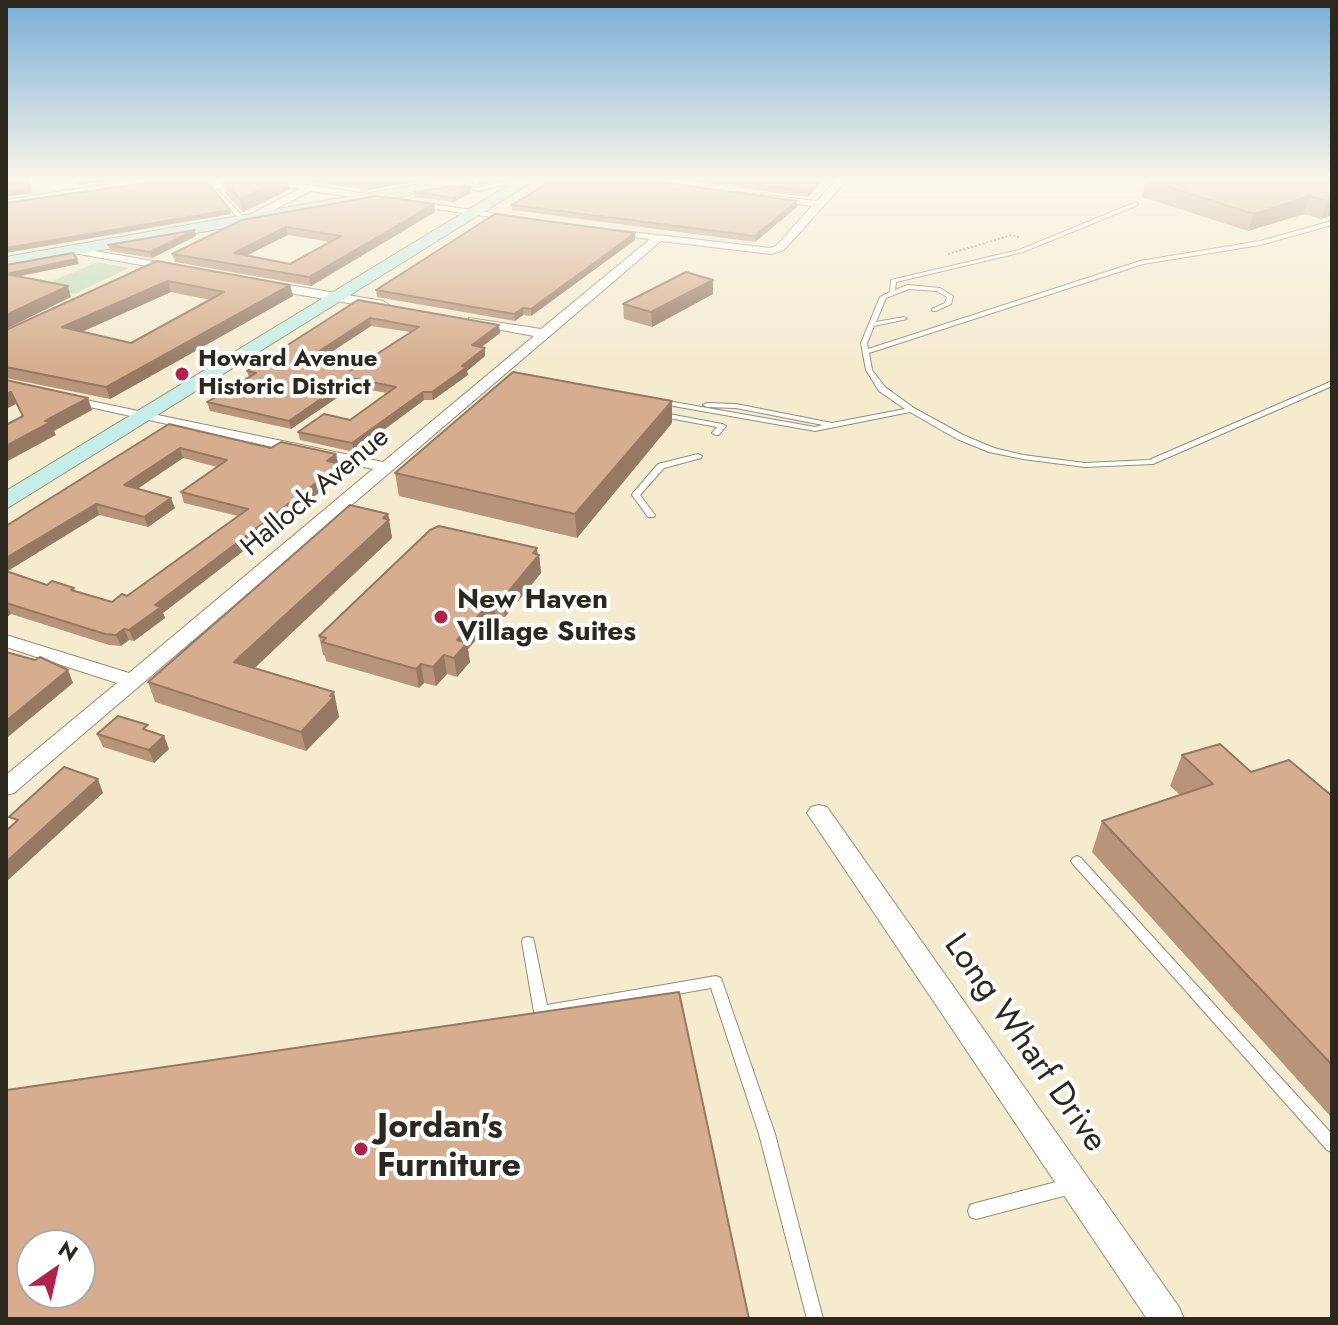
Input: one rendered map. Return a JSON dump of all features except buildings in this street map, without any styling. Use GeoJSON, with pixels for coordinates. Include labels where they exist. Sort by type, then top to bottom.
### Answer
{"type":"FeatureCollection","features":[{"type":"Feature","properties":{"kind":"main road"},"geometry":{"type":"LineString","coordinates":[[6,262],[118,242]]}},
{"type":"Feature","properties":{"kind":"main road"},"geometry":{"type":"LineString","coordinates":[[6,502],[428,242]]}},
{"type":"Feature","properties":{"kind":"street","name":"Hallock Avenue"},"geometry":{"type":"LineString","coordinates":[[6,787],[386,467],[508,372],[545,334],[653,242]]}},
{"type":"Feature","properties":{"kind":"street"},"geometry":{"type":"LineString","coordinates":[[691,242],[771,251],[785,242]]}},
{"type":"Feature","properties":{"kind":"street"},"geometry":{"type":"LineString","coordinates":[[72,250],[195,272]]}},
{"type":"Feature","properties":{"kind":"street"},"geometry":{"type":"LineString","coordinates":[[132,276],[174,256]]}},
{"type":"Feature","properties":{"kind":"street"},"geometry":{"type":"LineString","coordinates":[[253,282],[405,309]]}},
{"type":"Feature","properties":{"kind":"street"},"geometry":{"type":"LineString","coordinates":[[466,320],[545,334]]}},
{"type":"Feature","properties":{"kind":"street"},"geometry":{"type":"LineString","coordinates":[[50,394],[386,467]]}},
{"type":"Feature","properties":{"kind":"street"},"geometry":{"type":"LineString","coordinates":[[6,641],[133,681]]}},
{"type":"Feature","properties":{"kind":"street","name":"Long Wharf Drive"},"geometry":{"type":"LineString","coordinates":[[819,813],[1167,1319]]}},
{"type":"Feature","properties":{"kind":"lane"},"geometry":{"type":"LineString","coordinates":[[892,291],[893,281],[899,279],[1021,251],[1043,242]]}},
{"type":"Feature","properties":{"kind":"lane"},"geometry":{"type":"LineString","coordinates":[[866,352],[1142,262],[1264,242]]}},
{"type":"Feature","properties":{"kind":"lane"},"geometry":{"type":"LineString","coordinates":[[934,310],[948,304],[950,296],[927,287],[892,291],[879,303],[864,343],[869,370],[882,389],[911,410],[992,450],[1056,462],[1118,466],[1171,455],[1332,383]]}},
{"type":"Feature","properties":{"kind":"lane"},"geometry":{"type":"LineString","coordinates":[[871,325],[904,319]]}},
{"type":"Feature","properties":{"kind":"lane"},"geometry":{"type":"LineString","coordinates":[[647,399],[815,429],[911,410]]}},
{"type":"Feature","properties":{"kind":"lane"},"geometry":{"type":"LineString","coordinates":[[649,412],[722,426],[716,433]]}},
{"type":"Feature","properties":{"kind":"lane"},"geometry":{"type":"LineString","coordinates":[[651,515],[636,495],[661,466],[698,456]]}},
{"type":"Feature","properties":{"kind":"lane"},"geometry":{"type":"LineString","coordinates":[[1077,861],[1332,1145]]}},
{"type":"Feature","properties":{"kind":"lane"},"geometry":{"type":"LineString","coordinates":[[528,942],[541,1012],[716,982],[771,1149],[815,1319]]}},
{"type":"Feature","properties":{"kind":"lane"},"geometry":{"type":"LineString","coordinates":[[976,1211],[1077,1184]]}},
{"type":"Feature","properties":{"kind":"path"},"geometry":{"type":"LineString","coordinates":[[961,259],[947,254],[989,242]]}},
{"type":"Feature","properties":{"kind":"green space"},"geometry":{"type":"Polygon","coordinates":[[[98,262],[129,268],[74,294],[38,287],[98,262]]]}},
{"type":"Feature","properties":{"kind":"place","name":"Howard Avenue Historic District"},"geometry":{"type":"Point","coordinates":[182,374]}},
{"type":"Feature","properties":{"kind":"place","name":"New Haven Village Suites"},"geometry":{"type":"Point","coordinates":[441,617]}},
{"type":"Feature","properties":{"kind":"place","name":"Jordan's Furniture"},"geometry":{"type":"Point","coordinates":[361,1149]}}]}
